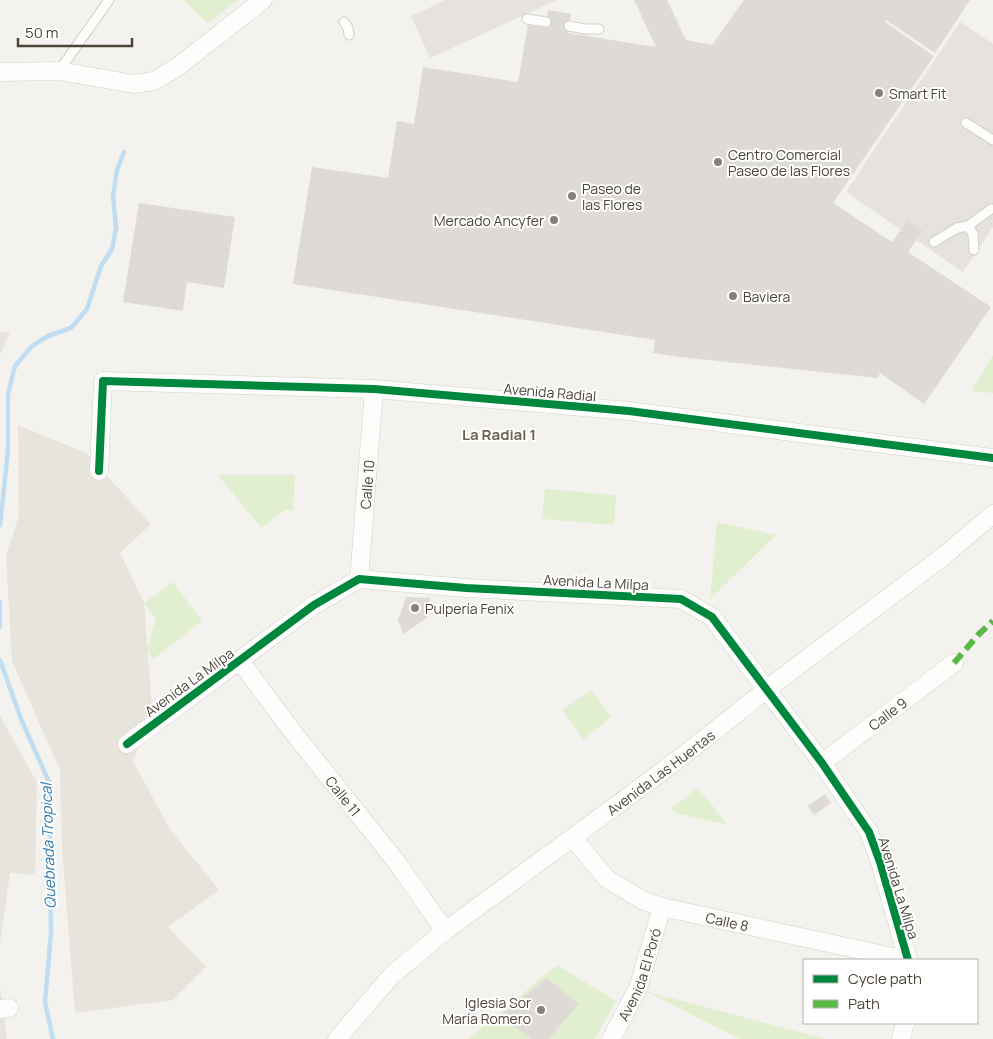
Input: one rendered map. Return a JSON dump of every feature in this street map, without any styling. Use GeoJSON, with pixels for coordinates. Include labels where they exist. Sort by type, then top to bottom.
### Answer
{"type":"FeatureCollection","features":[{"type":"Feature","properties":{"kind":"street"},"geometry":{"type":"LineString","coordinates":[[0,72],[59,71],[134,84],[154,81],[176,68],[263,0]]}},
{"type":"Feature","properties":{"kind":"street","name":"Avenida Radial"},"geometry":{"type":"LineString","coordinates":[[99,471],[103,381],[374,389],[629,411],[993,458]]}},
{"type":"Feature","properties":{"kind":"street","name":"Calle 10"},"geometry":{"type":"LineString","coordinates":[[359,579],[374,389]]}},
{"type":"Feature","properties":{"kind":"street","name":"Avenida Las Huertas"},"geometry":{"type":"LineString","coordinates":[[338,1039],[392,975],[445,931],[693,748],[767,689],[945,555],[993,514]]}},
{"type":"Feature","properties":{"kind":"street","name":"Avenida La Milpa"},"geometry":{"type":"LineString","coordinates":[[127,744],[314,605],[359,579],[466,588],[681,599],[712,618],[822,763],[869,832],[883,872],[907,959]]}},
{"type":"Feature","properties":{"kind":"street","name":"Calle 11"},"geometry":{"type":"LineString","coordinates":[[240,661],[292,731],[394,860],[445,931]]}},
{"type":"Feature","properties":{"kind":"street","name":"Calle 9"},"geometry":{"type":"LineString","coordinates":[[822,763],[954,663]]}},
{"type":"Feature","properties":{"kind":"street","name":"Calle 8"},"geometry":{"type":"LineString","coordinates":[[573,838],[607,879],[644,901],[662,907],[902,959]]}},
{"type":"Feature","properties":{"kind":"street","name":"Avenida El Poró"},"geometry":{"type":"LineString","coordinates":[[611,1039],[638,988],[662,907]]}},
{"type":"Feature","properties":{"kind":"street"},"geometry":{"type":"LineString","coordinates":[[901,1039],[905,1024]]}},
{"type":"Feature","properties":{"kind":"lane"},"geometry":{"type":"LineString","coordinates":[[59,71],[109,0]]}},
{"type":"Feature","properties":{"kind":"lane"},"geometry":{"type":"LineString","coordinates":[[527,19],[546,22]]}},
{"type":"Feature","properties":{"kind":"lane"},"geometry":{"type":"LineString","coordinates":[[344,22],[348,28],[349,35]]}},
{"type":"Feature","properties":{"kind":"lane"},"geometry":{"type":"LineString","coordinates":[[569,26],[599,29]]}},
{"type":"Feature","properties":{"kind":"lane"},"geometry":{"type":"LineString","coordinates":[[966,123],[993,140]]}},
{"type":"Feature","properties":{"kind":"lane"},"geometry":{"type":"LineString","coordinates":[[934,242],[957,228],[968,226],[991,209]]}},
{"type":"Feature","properties":{"kind":"lane"},"geometry":{"type":"LineString","coordinates":[[968,226],[973,234],[974,250]]}},
{"type":"Feature","properties":{"kind":"shaded area"},"geometry":{"type":"Polygon","coordinates":[[[446,0],[557,0],[430,58],[411,16],[446,0]]]}},
{"type":"Feature","properties":{"kind":"shaded area"},"geometry":{"type":"Polygon","coordinates":[[[960,22],[993,44],[993,227],[963,272],[846,192],[960,22]]]}},
{"type":"Feature","properties":{"kind":"shaded area"},"geometry":{"type":"Polygon","coordinates":[[[0,332],[10,332],[0,355],[0,332]]]}},
{"type":"Feature","properties":{"kind":"shaded area"},"geometry":{"type":"Polygon","coordinates":[[[18,425],[86,453],[151,524],[120,553],[144,603],[152,708],[133,761],[169,828],[219,890],[168,927],[206,967],[173,1000],[75,1013],[62,848],[60,770],[12,661],[6,556],[19,515],[18,425]]]}},
{"type":"Feature","properties":{"kind":"shaded area"},"geometry":{"type":"Polygon","coordinates":[[[0,716],[37,782],[35,875],[10,873],[0,944],[0,716]]]}},
{"type":"Feature","properties":{"kind":"shaded area"},"geometry":{"type":"Polygon","coordinates":[[[0,986],[7,1039],[0,1039],[0,986]]]}},
{"type":"Feature","properties":{"kind":"green space"},"geometry":{"type":"Polygon","coordinates":[[[183,0],[238,0],[208,23],[183,0]]]}},
{"type":"Feature","properties":{"kind":"green space"},"geometry":{"type":"Polygon","coordinates":[[[993,355],[993,393],[971,391],[993,355]]]}},
{"type":"Feature","properties":{"kind":"green space"},"geometry":{"type":"Polygon","coordinates":[[[218,475],[295,475],[293,511],[285,510],[261,528],[218,475]]]}},
{"type":"Feature","properties":{"kind":"green space"},"geometry":{"type":"Polygon","coordinates":[[[545,489],[616,495],[614,525],[542,519],[545,489]]]}},
{"type":"Feature","properties":{"kind":"green space"},"geometry":{"type":"Polygon","coordinates":[[[717,522],[776,535],[710,599],[717,522]]]}},
{"type":"Feature","properties":{"kind":"green space"},"geometry":{"type":"Polygon","coordinates":[[[173,582],[202,621],[153,659],[147,649],[156,618],[144,603],[173,582]]]}},
{"type":"Feature","properties":{"kind":"green space"},"geometry":{"type":"Polygon","coordinates":[[[591,690],[611,717],[584,740],[562,710],[591,690]]]}},
{"type":"Feature","properties":{"kind":"green space"},"geometry":{"type":"Polygon","coordinates":[[[698,788],[728,825],[675,813],[671,808],[698,788]]]}},
{"type":"Feature","properties":{"kind":"green space"},"geometry":{"type":"Polygon","coordinates":[[[557,965],[616,1001],[595,1039],[549,1039],[579,1004],[547,978],[500,1015],[531,1039],[469,1039],[557,965]]]}},
{"type":"Feature","properties":{"kind":"green space"},"geometry":{"type":"Polygon","coordinates":[[[645,991],[825,1039],[740,1039],[645,991]]]}},
{"type":"Feature","properties":{"kind":"building","name":"Paseo de las Flores"},"geometry":{"type":"Polygon","coordinates":[[[634,0],[667,0],[686,40],[712,45],[744,0],[970,0],[935,53],[886,20],[885,22],[934,56],[833,203],[892,242],[907,221],[923,231],[908,252],[991,307],[924,404],[880,373],[878,378],[653,353],[655,340],[293,284],[312,167],[388,178],[397,121],[414,124],[423,67],[518,82],[528,25],[545,27],[548,10],[571,14],[568,33],[656,47],[634,0]]]}},
{"type":"Feature","properties":{"kind":"building"},"geometry":{"type":"Polygon","coordinates":[[[139,203],[235,217],[224,288],[187,282],[183,311],[123,302],[139,203]]]}},
{"type":"Feature","properties":{"kind":"building","name":"Pulpería Fenix"},"geometry":{"type":"Polygon","coordinates":[[[406,597],[430,598],[427,618],[403,634],[398,620],[406,597]]]}},
{"type":"Feature","properties":{"kind":"building"},"geometry":{"type":"Polygon","coordinates":[[[825,794],[831,803],[814,815],[808,806],[825,794]]]}},
{"type":"Feature","properties":{"kind":"building","name":"Iglesia Sor María Romero"},"geometry":{"type":"Polygon","coordinates":[[[547,978],[579,1004],[549,1039],[531,1039],[500,1015],[547,978]]]}},
{"type":"Feature","properties":{"kind":"waterway","name":"Quebrada Tropical"},"geometry":{"type":"LineString","coordinates":[[0,525],[8,451],[8,394],[15,366],[32,346],[48,336],[71,328],[87,309],[101,266],[112,249],[116,228],[113,196],[117,170],[124,152]]}},
{"type":"Feature","properties":{"kind":"waterway","name":"Quebrada Tropical"},"geometry":{"type":"LineString","coordinates":[[0,602],[0,627]]}},
{"type":"Feature","properties":{"kind":"waterway","name":"Quebrada Tropical"},"geometry":{"type":"LineString","coordinates":[[0,660],[21,719],[49,782],[51,933],[45,1002],[53,1039]]}},
{"type":"Feature","properties":{"kind":"marked path"},"geometry":{"type":"LineString","coordinates":[[954,663],[993,621]]}},
{"type":"Feature","properties":{"kind":"cycle path"},"geometry":{"type":"LineString","coordinates":[[99,471],[103,381],[374,389],[629,411],[993,458]]}},
{"type":"Feature","properties":{"kind":"cycle path"},"geometry":{"type":"LineString","coordinates":[[127,744],[314,605],[359,579],[466,588],[681,599],[712,617],[822,763],[869,832],[880,862],[908,959]]}},
{"type":"Feature","properties":{"kind":"place","name":"Smart Fit"},"geometry":{"type":"Point","coordinates":[879,93]}},
{"type":"Feature","properties":{"kind":"place","name":"Centro Comercial Paseo de las Flores"},"geometry":{"type":"Point","coordinates":[718,162]}},
{"type":"Feature","properties":{"kind":"place","name":"Paseo de las Flores"},"geometry":{"type":"Point","coordinates":[572,196]}},
{"type":"Feature","properties":{"kind":"place","name":"Mercado Ancyfer"},"geometry":{"type":"Point","coordinates":[554,220]}},
{"type":"Feature","properties":{"kind":"place","name":"Baviera"},"geometry":{"type":"Point","coordinates":[733,296]}},
{"type":"Feature","properties":{"kind":"place","name":"Pulpería Fenix"},"geometry":{"type":"Point","coordinates":[415,608]}},
{"type":"Feature","properties":{"kind":"place","name":"Iglesia Sor María Romero"},"geometry":{"type":"Point","coordinates":[541,1010]}},
{"type":"Feature","properties":{"kind":"district","name":"La Radial 1"},"geometry":{"type":"Point","coordinates":[499,434]}}]}
